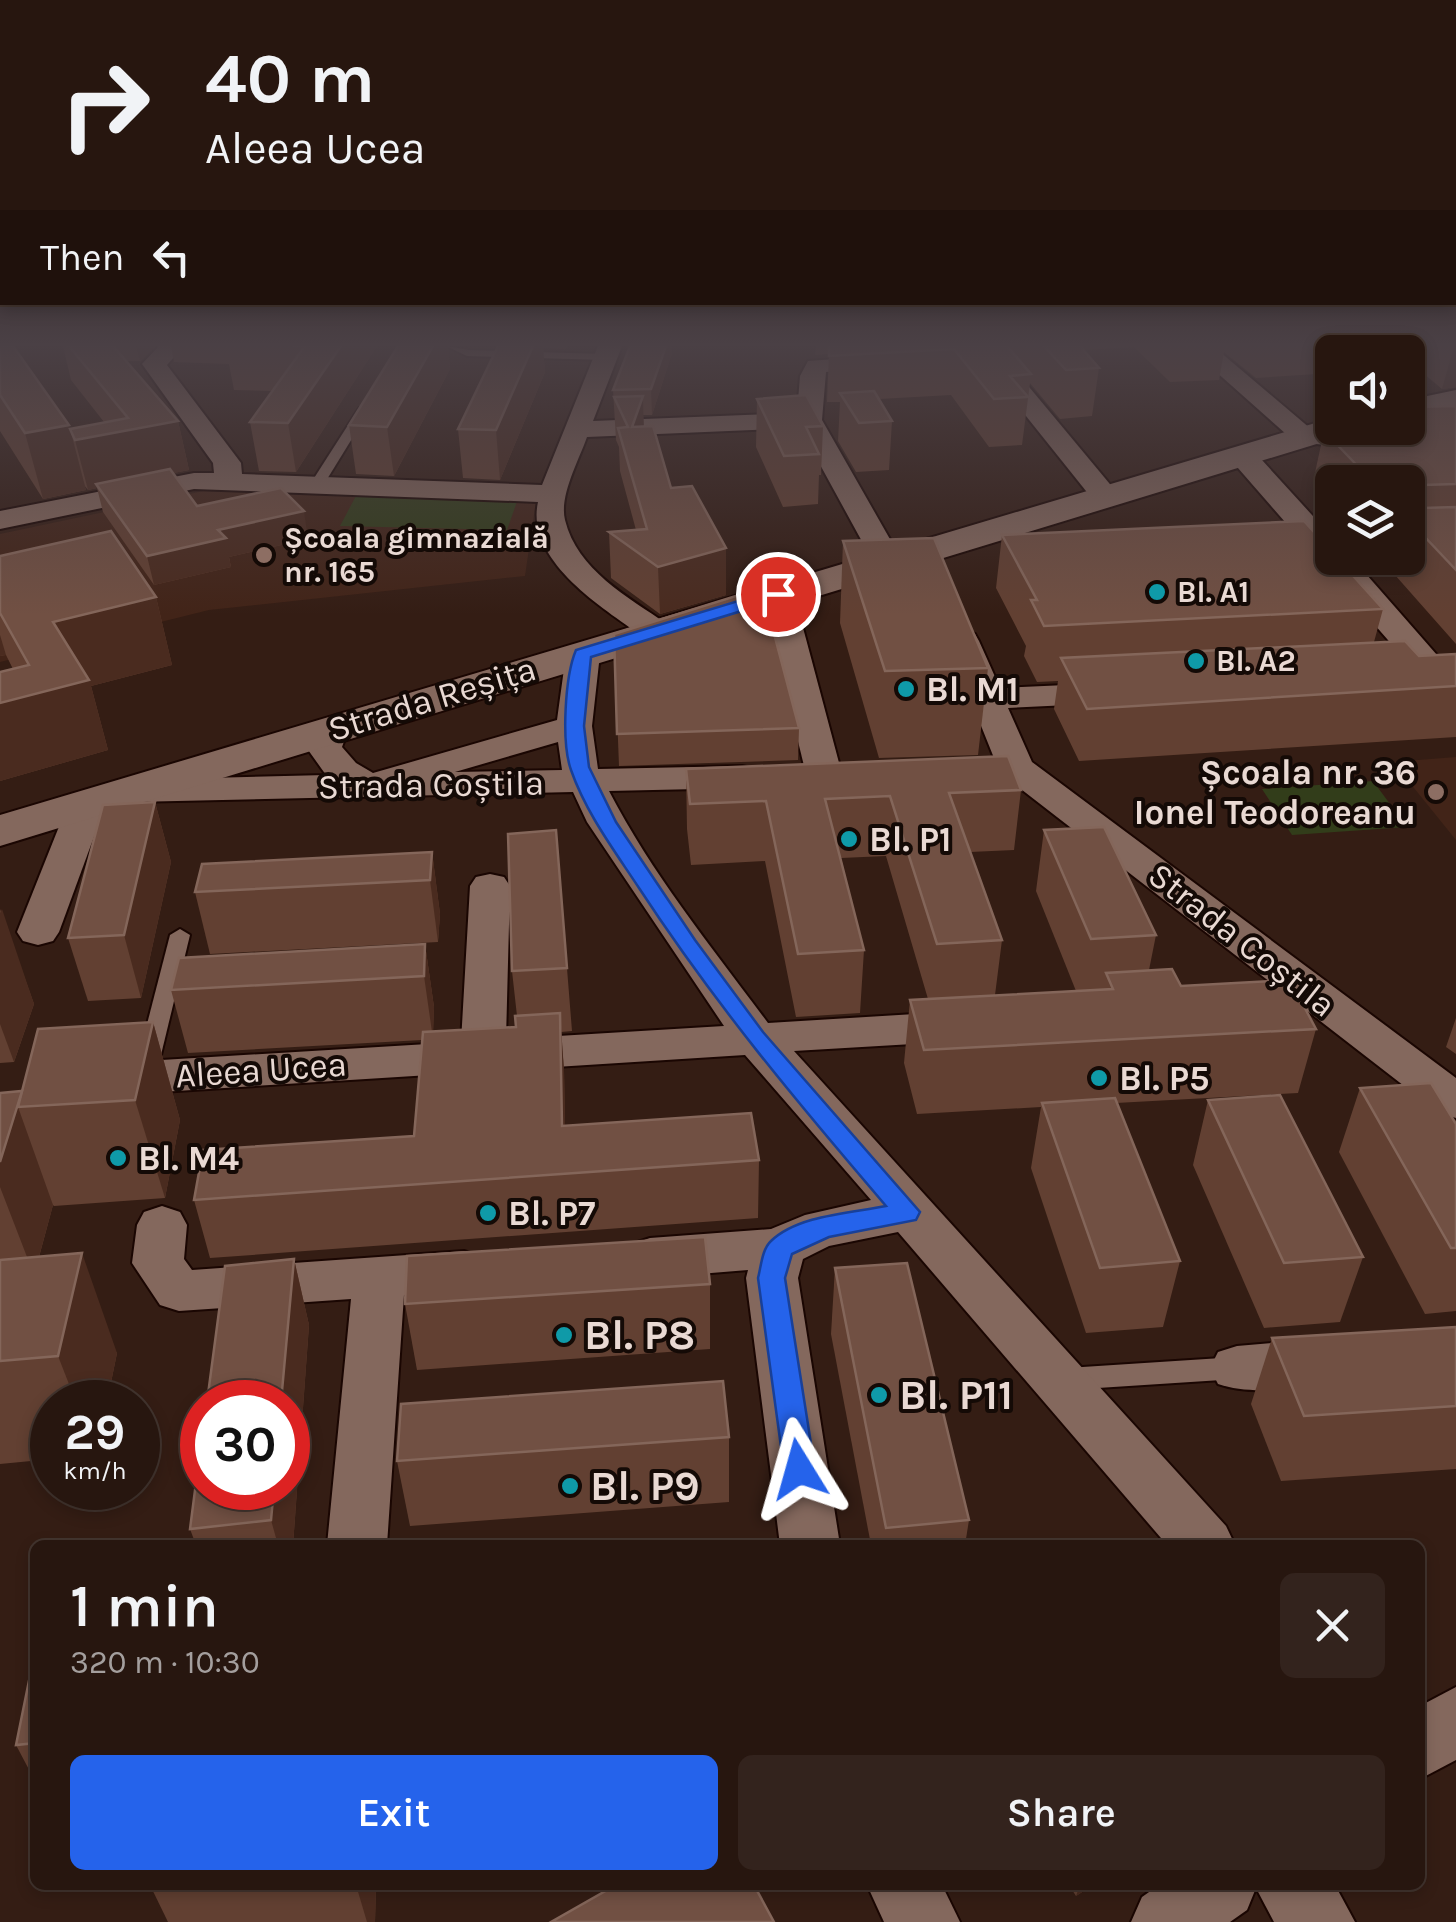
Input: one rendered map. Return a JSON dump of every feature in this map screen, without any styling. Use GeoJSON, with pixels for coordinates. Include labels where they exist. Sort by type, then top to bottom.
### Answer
{"type":"FeatureCollection","features":[{"type":"Feature","properties":{"kind":"street"},"geometry":{"type":"LineString","coordinates":[[207,436],[227,463],[229,482]]}},
{"type":"Feature","properties":{"kind":"street"},"geometry":{"type":"LineString","coordinates":[[576,436],[552,494],[552,532],[570,563],[596,588],[656,631]]}},
{"type":"Feature","properties":{"kind":"street"},"geometry":{"type":"LineString","coordinates":[[818,436],[887,561],[940,588]]}},
{"type":"Feature","properties":{"kind":"street"},"geometry":{"type":"LineString","coordinates":[[1055,436],[1104,495]]}},
{"type":"Feature","properties":{"kind":"street","name":"Strada Reșița"},"geometry":{"type":"LineString","coordinates":[[0,831],[1306,436]]}},
{"type":"Feature","properties":{"kind":"street"},"geometry":{"type":"LineString","coordinates":[[1425,440],[1456,442]]}},
{"type":"Feature","properties":{"kind":"street"},"geometry":{"type":"LineString","coordinates":[[1241,454],[1315,535]]}},
{"type":"Feature","properties":{"kind":"street"},"geometry":{"type":"LineString","coordinates":[[0,520],[177,484],[229,482],[552,494]]}},
{"type":"Feature","properties":{"kind":"street"},"geometry":{"type":"LineString","coordinates":[[1345,680],[1404,677],[1423,672],[1426,662],[1350,575]]}},
{"type":"Feature","properties":{"kind":"street"},"geometry":{"type":"LineString","coordinates":[[778,594],[824,774]]}},
{"type":"Feature","properties":{"kind":"street"},"geometry":{"type":"LineString","coordinates":[[920,771],[1016,768],[953,620]]}},
{"type":"Feature","properties":{"kind":"street"},"geometry":{"type":"LineString","coordinates":[[582,654],[575,750],[586,782],[630,860],[755,1037],[1200,1540]]}},
{"type":"Feature","properties":{"kind":"street"},"geometry":{"type":"LineString","coordinates":[[988,700],[1150,691]]}},
{"type":"Feature","properties":{"kind":"street"},"geometry":{"type":"LineString","coordinates":[[330,730],[324,747],[331,761],[370,786],[574,726]]}},
{"type":"Feature","properties":{"kind":"street","name":"Strada Coștila"},"geometry":{"type":"LineString","coordinates":[[1016,768],[1456,1102]]}},
{"type":"Feature","properties":{"kind":"street","name":"Strada Coștila"},"geometry":{"type":"LineString","coordinates":[[110,797],[862,773]]}},
{"type":"Feature","properties":{"kind":"street"},"geometry":{"type":"LineString","coordinates":[[38,932],[110,797]]}},
{"type":"Feature","properties":{"kind":"street"},"geometry":{"type":"LineString","coordinates":[[483,1056],[490,886]]}},
{"type":"Feature","properties":{"kind":"street","name":"Aleea Ucea"},"geometry":{"type":"LineString","coordinates":[[136,1078],[1006,1023]]}},
{"type":"Feature","properties":{"kind":"street"},"geometry":{"type":"LineString","coordinates":[[608,1261],[780,1248],[805,1234],[829,1227],[907,1212]]}},
{"type":"Feature","properties":{"kind":"street"},"geometry":{"type":"LineString","coordinates":[[162,1226],[158,1263],[178,1291],[512,1268]]}},
{"type":"Feature","properties":{"kind":"street"},"geometry":{"type":"LineString","coordinates":[[780,1248],[772,1278],[809,1540]]}},
{"type":"Feature","properties":{"kind":"street"},"geometry":{"type":"LineString","coordinates":[[358,1540],[379,1277]]}},
{"type":"Feature","properties":{"kind":"street"},"geometry":{"type":"LineString","coordinates":[[1237,1368],[1376,1356]]}},
{"type":"Feature","properties":{"kind":"street"},"geometry":{"type":"LineString","coordinates":[[1425,1742],[1456,1720]]}},
{"type":"Feature","properties":{"kind":"street"},"geometry":{"type":"LineString","coordinates":[[905,1890],[924,1922]]}},
{"type":"Feature","properties":{"kind":"street"},"geometry":{"type":"LineString","coordinates":[[1166,1922],[1214,1890]]}},
{"type":"Feature","properties":{"kind":"street"},"geometry":{"type":"LineString","coordinates":[[1294,1890],[1319,1922]]}},
{"type":"Feature","properties":{"kind":"lane"},"geometry":{"type":"LineString","coordinates":[[316,486],[347,436]]}},
{"type":"Feature","properties":{"kind":"lane"},"geometry":{"type":"LineString","coordinates":[[136,1078],[180,935]]}},
{"type":"Feature","properties":{"kind":"lane"},"geometry":{"type":"LineString","coordinates":[[1055,1380],[1237,1368]]}},
{"type":"Feature","properties":{"kind":"shaded area","name":"Școala gimnazială nr. 165"},"geometry":{"type":"Polygon","coordinates":[[[213,489],[536,501],[525,576],[209,610],[0,662],[0,534],[213,489]]]}},
{"type":"Feature","properties":{"kind":"shaded area","name":"Școala nr. 36 Ionel Teodoreanu"},"geometry":{"type":"Polygon","coordinates":[[[1456,757],[1456,840],[1393,762],[1456,757]]]}},
{"type":"Feature","properties":{"kind":"green space"},"geometry":{"type":"Polygon","coordinates":[[[358,492],[519,496],[507,530],[340,526],[358,492]]]}},
{"type":"Feature","properties":{"kind":"green space"},"geometry":{"type":"Polygon","coordinates":[[[1373,781],[1407,827],[1292,835],[1262,789],[1373,781]]]}},
{"type":"Feature","properties":{"kind":"building"},"geometry":{"type":"Polygon","coordinates":[[[620,436],[656,436],[671,488],[692,486],[726,548],[658,567],[609,532],[647,529],[620,436]]]}},
{"type":"Feature","properties":{"kind":"building"},"geometry":{"type":"Polygon","coordinates":[[[774,436],[810,436],[819,454],[784,456],[774,436]]]}},
{"type":"Feature","properties":{"kind":"building"},"geometry":{"type":"Polygon","coordinates":[[[1425,436],[1456,436],[1456,484],[1425,485],[1425,465],[1357,465],[1337,445],[1425,445],[1425,436]]]}},
{"type":"Feature","properties":{"kind":"building"},"geometry":{"type":"Polygon","coordinates":[[[170,469],[197,506],[281,488],[304,511],[218,530],[226,538],[147,556],[96,484],[170,469]]]}},
{"type":"Feature","properties":{"kind":"building"},"geometry":{"type":"Polygon","coordinates":[[[1456,507],[1456,570],[1425,537],[1425,508],[1456,507]]]}},
{"type":"Feature","properties":{"kind":"building"},"geometry":{"type":"Polygon","coordinates":[[[1304,521],[1315,533],[1315,575],[1352,575],[1383,609],[1044,626],[1031,600],[1037,600],[1002,535],[1304,521]]]}},
{"type":"Feature","properties":{"kind":"building"},"geometry":{"type":"Polygon","coordinates":[[[111,531],[156,597],[53,622],[89,680],[0,703],[0,672],[29,665],[0,613],[0,556],[111,531]]]}},
{"type":"Feature","properties":{"kind":"building"},"geometry":{"type":"Polygon","coordinates":[[[934,538],[988,668],[885,671],[843,541],[934,538]]]}},
{"type":"Feature","properties":{"kind":"building"},"geometry":{"type":"Polygon","coordinates":[[[755,590],[763,592],[799,728],[617,734],[614,634],[755,590]]]}},
{"type":"Feature","properties":{"kind":"building"},"geometry":{"type":"Polygon","coordinates":[[[1405,641],[1419,656],[1456,654],[1456,686],[1087,709],[1061,658],[1405,641]]]}},
{"type":"Feature","properties":{"kind":"building"},"geometry":{"type":"Polygon","coordinates":[[[1008,756],[1021,790],[949,793],[1002,940],[937,944],[890,796],[825,799],[864,950],[798,954],[766,801],[690,804],[686,769],[1008,756]]]}},
{"type":"Feature","properties":{"kind":"building"},"geometry":{"type":"Polygon","coordinates":[[[155,802],[124,935],[68,938],[103,805],[155,802]]]}},
{"type":"Feature","properties":{"kind":"building"},"geometry":{"type":"Polygon","coordinates":[[[1104,827],[1156,935],[1091,939],[1044,830],[1104,827]]]}},
{"type":"Feature","properties":{"kind":"building"},"geometry":{"type":"Polygon","coordinates":[[[556,830],[567,968],[512,971],[508,834],[556,830]]]}},
{"type":"Feature","properties":{"kind":"building"},"geometry":{"type":"Polygon","coordinates":[[[432,852],[430,880],[195,892],[202,864],[432,852]]]}},
{"type":"Feature","properties":{"kind":"building"},"geometry":{"type":"Polygon","coordinates":[[[425,944],[424,976],[171,990],[179,958],[425,944]]]}},
{"type":"Feature","properties":{"kind":"building"},"geometry":{"type":"Polygon","coordinates":[[[1172,969],[1181,986],[1290,980],[1316,1029],[924,1050],[910,1000],[1113,989],[1106,973],[1172,969]]]}},
{"type":"Feature","properties":{"kind":"building"},"geometry":{"type":"Polygon","coordinates":[[[560,1013],[562,1126],[751,1113],[759,1160],[194,1200],[203,1150],[414,1136],[423,1032],[516,1027],[515,1016],[560,1013]]]}},
{"type":"Feature","properties":{"kind":"building"},"geometry":{"type":"Polygon","coordinates":[[[153,1022],[135,1100],[18,1107],[38,1029],[153,1022]]]}},
{"type":"Feature","properties":{"kind":"building"},"geometry":{"type":"Polygon","coordinates":[[[1431,1083],[1456,1124],[1456,1248],[1451,1248],[1360,1088],[1431,1083]]]}},
{"type":"Feature","properties":{"kind":"building"},"geometry":{"type":"Polygon","coordinates":[[[22,1091],[0,1162],[0,1093],[22,1091]]]}},
{"type":"Feature","properties":{"kind":"building"},"geometry":{"type":"Polygon","coordinates":[[[1280,1095],[1363,1257],[1284,1263],[1208,1100],[1280,1095]]]}},
{"type":"Feature","properties":{"kind":"building"},"geometry":{"type":"Polygon","coordinates":[[[1115,1098],[1180,1261],[1100,1268],[1042,1103],[1115,1098]]]}},
{"type":"Feature","properties":{"kind":"building"},"geometry":{"type":"Polygon","coordinates":[[[705,1237],[710,1284],[405,1304],[407,1256],[705,1237]]]}},
{"type":"Feature","properties":{"kind":"building"},"geometry":{"type":"Polygon","coordinates":[[[82,1253],[58,1356],[0,1361],[0,1260],[82,1253]]]}},
{"type":"Feature","properties":{"kind":"building"},"geometry":{"type":"Polygon","coordinates":[[[294,1259],[283,1380],[210,1380],[225,1266],[294,1259]]]}},
{"type":"Feature","properties":{"kind":"building"},"geometry":{"type":"Polygon","coordinates":[[[907,1263],[969,1520],[886,1528],[835,1268],[907,1263]]]}},
{"type":"Feature","properties":{"kind":"building"},"geometry":{"type":"Polygon","coordinates":[[[1456,1327],[1456,1406],[1304,1416],[1272,1338],[1456,1327]]]}},
{"type":"Feature","properties":{"kind":"building"},"geometry":{"type":"Polygon","coordinates":[[[723,1381],[729,1437],[397,1461],[401,1404],[723,1381]]]}},
{"type":"Feature","properties":{"kind":"building"},"geometry":{"type":"Polygon","coordinates":[[[192,1510],[272,1510],[271,1520],[190,1529],[192,1510]]]}},
{"type":"Feature","properties":{"kind":"building"},"geometry":{"type":"Polygon","coordinates":[[[30,1676],[30,1744],[16,1745],[30,1676]]]}},
{"type":"Feature","properties":{"kind":"building"},"geometry":{"type":"Polygon","coordinates":[[[607,1890],[757,1890],[774,1922],[551,1922],[607,1890]]]}},
{"type":"Feature","properties":{"kind":"place","name":"Școala gimnazială nr. 165"},"geometry":{"type":"Point","coordinates":[264,555]}},
{"type":"Feature","properties":{"kind":"place","name":"Bl. A1"},"geometry":{"type":"Point","coordinates":[1157,592]}},
{"type":"Feature","properties":{"kind":"place","name":"Bl. A2"},"geometry":{"type":"Point","coordinates":[1196,661]}},
{"type":"Feature","properties":{"kind":"place","name":"Bl. M1"},"geometry":{"type":"Point","coordinates":[906,689]}},
{"type":"Feature","properties":{"kind":"place","name":"Școala nr. 36 Ionel Teodoreanu"},"geometry":{"type":"Point","coordinates":[1436,792]}},
{"type":"Feature","properties":{"kind":"place","name":"Bl. P1"},"geometry":{"type":"Point","coordinates":[849,839]}},
{"type":"Feature","properties":{"kind":"place","name":"Bl. P5"},"geometry":{"type":"Point","coordinates":[1099,1078]}},
{"type":"Feature","properties":{"kind":"place","name":"Bl. M4"},"geometry":{"type":"Point","coordinates":[118,1158]}},
{"type":"Feature","properties":{"kind":"place","name":"Bl. P7"},"geometry":{"type":"Point","coordinates":[488,1213]}},
{"type":"Feature","properties":{"kind":"place","name":"Bl. P8"},"geometry":{"type":"Point","coordinates":[564,1335]}},
{"type":"Feature","properties":{"kind":"place","name":"Bl. P11"},"geometry":{"type":"Point","coordinates":[879,1395]}},
{"type":"Feature","properties":{"kind":"place","name":"Bl. P9"},"geometry":{"type":"Point","coordinates":[570,1486]}},
{"type":"Feature","properties":{"kind":"route"},"geometry":{"type":"LineString","coordinates":[[778,594],[582,654],[574,726],[579,767],[606,822],[687,944],[755,1037],[907,1212],[829,1227],[805,1234],[780,1248],[772,1278],[799,1469]]}}]}
